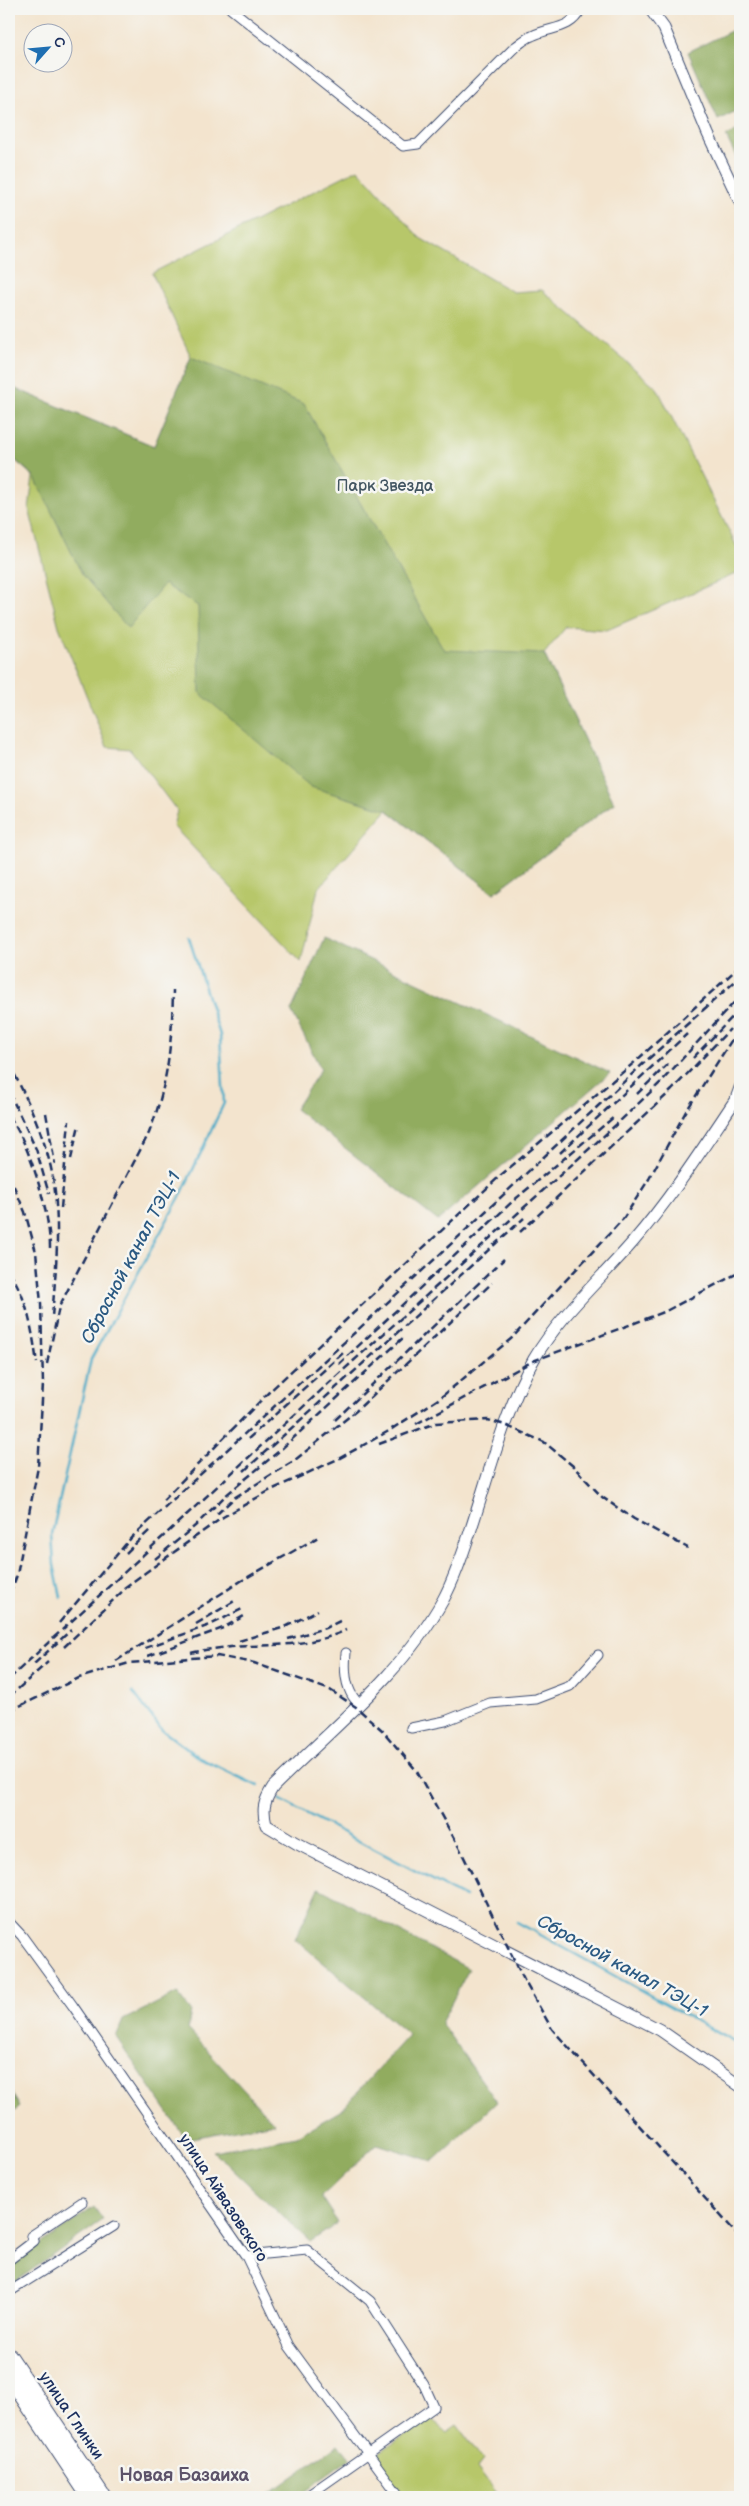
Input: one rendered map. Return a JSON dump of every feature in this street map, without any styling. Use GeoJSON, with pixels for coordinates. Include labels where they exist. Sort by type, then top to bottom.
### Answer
{"type":"FeatureCollection","features":[{"type":"Feature","properties":{"kind":"highway","name":"улица Глинки"},"geometry":{"type":"LineString","coordinates":[[9,2355],[89,2491]]}},
{"type":"Feature","properties":{"kind":"highway","name":"улица Глинки"},"geometry":{"type":"LineString","coordinates":[[9,2377],[89,2491],[104,2497]]}},
{"type":"Feature","properties":{"kind":"main road"},"geometry":{"type":"LineString","coordinates":[[650,9],[664,28],[708,134],[740,202]]}},
{"type":"Feature","properties":{"kind":"main road"},"geometry":{"type":"LineString","coordinates":[[740,1088],[736,1099],[661,1208],[568,1312],[533,1361],[506,1425],[458,1566],[444,1599],[427,1626],[397,1664],[359,1704],[273,1787],[264,1800],[263,1810],[266,1825],[354,1874],[660,2030],[740,2086]]}},
{"type":"Feature","properties":{"kind":"street"},"geometry":{"type":"LineString","coordinates":[[231,9],[404,146],[418,144],[515,47],[532,35],[560,29],[571,23],[581,9]]}},
{"type":"Feature","properties":{"kind":"street"},"geometry":{"type":"LineString","coordinates":[[346,1653],[344,1673],[353,1698],[359,1704]]}},
{"type":"Feature","properties":{"kind":"street"},"geometry":{"type":"LineString","coordinates":[[411,1728],[445,1720],[490,1703],[536,1699],[545,1696],[570,1686],[598,1655]]}},
{"type":"Feature","properties":{"kind":"street","name":"улица Айвазовского"},"geometry":{"type":"LineString","coordinates":[[9,1922],[22,1936],[67,1998],[246,2256],[289,2346],[400,2497]]}},
{"type":"Feature","properties":{"kind":"street"},"geometry":{"type":"LineString","coordinates":[[9,2260],[34,2242],[31,2236],[82,2202]]}},
{"type":"Feature","properties":{"kind":"street"},"geometry":{"type":"LineString","coordinates":[[9,2292],[114,2226]]}},
{"type":"Feature","properties":{"kind":"street"},"geometry":{"type":"LineString","coordinates":[[246,2256],[307,2250],[370,2301],[424,2385],[434,2407],[306,2497]]}},
{"type":"Feature","properties":{"kind":"green space"},"geometry":{"type":"Polygon","coordinates":[[[737,28],[740,29],[740,109],[718,120],[688,52],[737,28]]]}},
{"type":"Feature","properties":{"kind":"green space"},"geometry":{"type":"Polygon","coordinates":[[[740,129],[740,165],[726,136],[740,129]]]}},
{"type":"Feature","properties":{"kind":"green space","name":"Парк Звезда"},"geometry":{"type":"Polygon","coordinates":[[[358,169],[420,238],[513,292],[542,290],[657,388],[740,553],[740,572],[607,630],[566,627],[544,654],[614,803],[494,893],[387,810],[318,889],[301,962],[173,826],[177,811],[130,749],[107,747],[59,627],[29,509],[33,476],[9,455],[9,386],[154,446],[191,357],[152,273],[358,169]]]}},
{"type":"Feature","properties":{"kind":"green space"},"geometry":{"type":"Polygon","coordinates":[[[191,357],[304,404],[444,650],[544,654],[614,803],[494,893],[387,810],[311,787],[200,693],[198,606],[164,584],[128,628],[82,574],[34,476],[9,455],[9,386],[154,446],[191,357]]]}},
{"type":"Feature","properties":{"kind":"green space"},"geometry":{"type":"Polygon","coordinates":[[[324,938],[610,1073],[438,1221],[295,1109],[321,1069],[291,1011],[324,938]]]}},
{"type":"Feature","properties":{"kind":"green space"},"geometry":{"type":"Polygon","coordinates":[[[319,1888],[469,1969],[441,2023],[497,2102],[433,2161],[377,2144],[321,2197],[338,2223],[310,2242],[213,2151],[297,2136],[340,2111],[409,2035],[295,1939],[319,1888]]]}},
{"type":"Feature","properties":{"kind":"green space"},"geometry":{"type":"Polygon","coordinates":[[[177,1993],[191,2011],[188,2029],[274,2123],[186,2139],[116,2037],[123,2020],[177,1993]]]}},
{"type":"Feature","properties":{"kind":"green space"},"geometry":{"type":"Polygon","coordinates":[[[9,2088],[20,2107],[9,2116],[9,2088]]]}},
{"type":"Feature","properties":{"kind":"green space"},"geometry":{"type":"Polygon","coordinates":[[[94,2207],[103,2220],[9,2286],[9,2266],[94,2207]]]}},
{"type":"Feature","properties":{"kind":"green space"},"geometry":{"type":"Polygon","coordinates":[[[430,2418],[447,2432],[457,2425],[483,2460],[477,2468],[499,2497],[403,2497],[374,2456],[430,2418]]]}},
{"type":"Feature","properties":{"kind":"green space"},"geometry":{"type":"Polygon","coordinates":[[[338,2444],[350,2459],[296,2497],[264,2497],[338,2444]]]}},
{"type":"Feature","properties":{"kind":"waterway","name":"Сбросной канал ТЭЦ-1"},"geometry":{"type":"LineString","coordinates":[[61,1597],[54,1565],[52,1534],[91,1359],[182,1193],[224,1103],[220,1035],[189,938]]}},
{"type":"Feature","properties":{"kind":"waterway","name":"Сбросной канал ТЭЦ-1"},"geometry":{"type":"LineString","coordinates":[[133,1692],[162,1730],[199,1758],[258,1786]]}},
{"type":"Feature","properties":{"kind":"waterway","name":"Сбросной канал ТЭЦ-1"},"geometry":{"type":"LineString","coordinates":[[279,1799],[465,1897]]}},
{"type":"Feature","properties":{"kind":"waterway","name":"Сбросной канал ТЭЦ-1"},"geometry":{"type":"LineString","coordinates":[[517,1922],[740,2045]]}},
{"type":"Feature","properties":{"kind":"railway"},"geometry":{"type":"LineString","coordinates":[[163,1500],[269,1392],[501,1175],[636,1061],[740,966]]}},
{"type":"Feature","properties":{"kind":"railway"},"geometry":{"type":"LineString","coordinates":[[59,1623],[131,1538],[436,1258],[645,1062],[740,977]]}},
{"type":"Feature","properties":{"kind":"railway"},"geometry":{"type":"LineString","coordinates":[[47,1364],[59,1307],[149,1133],[161,1097],[168,1063],[172,1028],[173,990]]}},
{"type":"Feature","properties":{"kind":"railway"},"geometry":{"type":"LineString","coordinates":[[9,1679],[329,1383],[618,1123],[660,1083],[740,996]]}},
{"type":"Feature","properties":{"kind":"railway"},"geometry":{"type":"LineString","coordinates":[[693,1058],[740,1009]]}},
{"type":"Feature","properties":{"kind":"railway"},"geometry":{"type":"LineString","coordinates":[[124,1588],[223,1517],[269,1491],[340,1458],[387,1432],[440,1398],[512,1338],[623,1219],[649,1179],[685,1113],[740,1027]]}},
{"type":"Feature","properties":{"kind":"railway"},"geometry":{"type":"LineString","coordinates":[[520,1232],[672,1090],[730,1029]]}},
{"type":"Feature","properties":{"kind":"railway"},"geometry":{"type":"LineString","coordinates":[[560,1153],[687,1034]]}},
{"type":"Feature","properties":{"kind":"railway"},"geometry":{"type":"LineString","coordinates":[[9,1064],[26,1097],[40,1132],[51,1168],[57,1219],[52,1317]]}},
{"type":"Feature","properties":{"kind":"railway"},"geometry":{"type":"LineString","coordinates":[[637,1094],[668,1064]]}},
{"type":"Feature","properties":{"kind":"railway"},"geometry":{"type":"LineString","coordinates":[[9,1092],[36,1149],[49,1194]]}},
{"type":"Feature","properties":{"kind":"railway"},"geometry":{"type":"LineString","coordinates":[[46,1113],[55,1164]]}},
{"type":"Feature","properties":{"kind":"railway"},"geometry":{"type":"LineString","coordinates":[[9,1116],[24,1144],[43,1198],[50,1248]]}},
{"type":"Feature","properties":{"kind":"railway"},"geometry":{"type":"LineString","coordinates":[[339,1364],[513,1201],[614,1117]]}},
{"type":"Feature","properties":{"kind":"railway"},"geometry":{"type":"LineString","coordinates":[[61,1208],[69,1121]]}},
{"type":"Feature","properties":{"kind":"railway"},"geometry":{"type":"LineString","coordinates":[[71,1159],[79,1125]]}},
{"type":"Feature","properties":{"kind":"railway"},"geometry":{"type":"LineString","coordinates":[[9,1175],[25,1212],[36,1252],[41,1303],[43,1384],[38,1467],[17,1575],[9,1597]]}},
{"type":"Feature","properties":{"kind":"railway"},"geometry":{"type":"LineString","coordinates":[[244,1471],[524,1218]]}},
{"type":"Feature","properties":{"kind":"railway"},"geometry":{"type":"LineString","coordinates":[[335,1420],[504,1259]]}},
{"type":"Feature","properties":{"kind":"railway"},"geometry":{"type":"LineString","coordinates":[[9,1271],[25,1304],[37,1363]]}},
{"type":"Feature","properties":{"kind":"railway"},"geometry":{"type":"LineString","coordinates":[[416,1424],[533,1361],[664,1312],[740,1272]]}},
{"type":"Feature","properties":{"kind":"railway"},"geometry":{"type":"LineString","coordinates":[[217,1514],[234,1498],[295,1460],[356,1411],[492,1283]]}},
{"type":"Feature","properties":{"kind":"railway"},"geometry":{"type":"LineString","coordinates":[[155,1559],[195,1526],[225,1496],[278,1452],[403,1338]]}},
{"type":"Feature","properties":{"kind":"railway"},"geometry":{"type":"LineString","coordinates":[[248,1439],[343,1353]]}},
{"type":"Feature","properties":{"kind":"railway"},"geometry":{"type":"LineString","coordinates":[[379,1444],[436,1423],[488,1420],[505,1425],[544,1442],[573,1466],[602,1497],[634,1519],[688,1548]]}},
{"type":"Feature","properties":{"kind":"railway"},"geometry":{"type":"LineString","coordinates":[[126,1553],[151,1529]]}},
{"type":"Feature","properties":{"kind":"railway"},"geometry":{"type":"LineString","coordinates":[[116,1661],[241,1581],[320,1536]]}},
{"type":"Feature","properties":{"kind":"railway"},"geometry":{"type":"LineString","coordinates":[[64,1647],[129,1585]]}},
{"type":"Feature","properties":{"kind":"railway"},"geometry":{"type":"LineString","coordinates":[[196,1624],[236,1600]]}},
{"type":"Feature","properties":{"kind":"railway"},"geometry":{"type":"LineString","coordinates":[[145,1648],[210,1625],[242,1609]]}},
{"type":"Feature","properties":{"kind":"railway"},"geometry":{"type":"LineString","coordinates":[[239,1641],[285,1627],[318,1610]]}},
{"type":"Feature","properties":{"kind":"railway"},"geometry":{"type":"LineString","coordinates":[[148,1656],[223,1628],[244,1616]]}},
{"type":"Feature","properties":{"kind":"railway"},"geometry":{"type":"LineString","coordinates":[[288,1639],[325,1628],[340,1621]]}},
{"type":"Feature","properties":{"kind":"railway"},"geometry":{"type":"LineString","coordinates":[[34,1664],[71,1630]]}},
{"type":"Feature","properties":{"kind":"railway"},"geometry":{"type":"LineString","coordinates":[[191,1653],[230,1647],[289,1644],[328,1637],[346,1630]]}},
{"type":"Feature","properties":{"kind":"railway"},"geometry":{"type":"LineString","coordinates":[[9,1711],[79,1678],[129,1663],[217,1656],[254,1663],[330,1690],[356,1707],[382,1730],[416,1770],[460,1849],[525,1982],[552,2029],[740,2237]]}},
{"type":"Feature","properties":{"kind":"railway"},"geometry":{"type":"LineString","coordinates":[[9,1697],[48,1662]]}},
{"type":"Feature","properties":{"kind":"district","name":"Новая Базаиха"},"geometry":{"type":"Point","coordinates":[184,2475]}}]}
